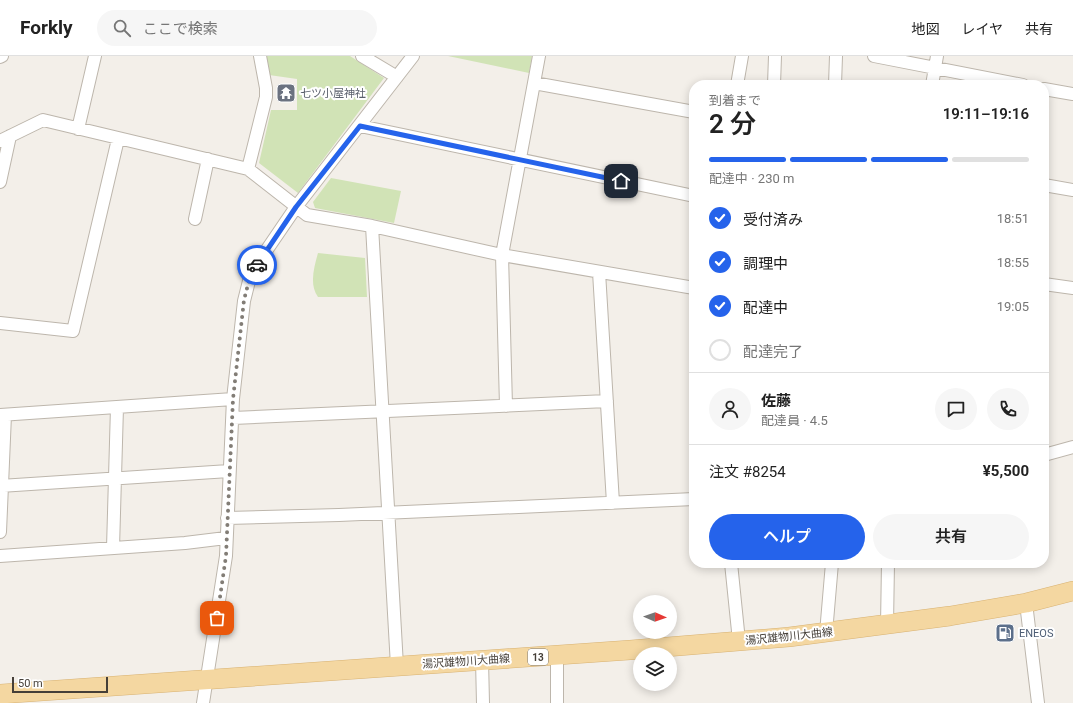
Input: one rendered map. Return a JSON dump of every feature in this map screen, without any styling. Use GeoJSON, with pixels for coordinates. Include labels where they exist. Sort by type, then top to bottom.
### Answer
{"type":"FeatureCollection","features":[{"type":"Feature","properties":{"kind":"main road","name":"湯沢雄物川大曲線"},"geometry":{"type":"LineString","coordinates":[[0,694],[557,656],[826,633],[950,616],[1026,602],[1073,591]]}},
{"type":"Feature","properties":{"kind":"street"},"geometry":{"type":"LineString","coordinates":[[78,129],[95,56]]}},
{"type":"Feature","properties":{"kind":"street"},"geometry":{"type":"LineString","coordinates":[[248,169],[266,97],[266,88],[260,56]]}},
{"type":"Feature","properties":{"kind":"street"},"geometry":{"type":"LineString","coordinates":[[362,56],[397,77]]}},
{"type":"Feature","properties":{"kind":"street"},"geometry":{"type":"LineString","coordinates":[[203,703],[226,556],[233,399],[244,300],[251,273],[296,207],[413,56]]}},
{"type":"Feature","properties":{"kind":"street"},"geometry":{"type":"LineString","coordinates":[[506,406],[502,255],[539,56]]}},
{"type":"Feature","properties":{"kind":"street"},"geometry":{"type":"LineString","coordinates":[[738,80],[742,56]]}},
{"type":"Feature","properties":{"kind":"street"},"geometry":{"type":"LineString","coordinates":[[774,80],[775,56]]}},
{"type":"Feature","properties":{"kind":"street"},"geometry":{"type":"LineString","coordinates":[[835,80],[836,56]]}},
{"type":"Feature","properties":{"kind":"street"},"geometry":{"type":"LineString","coordinates":[[874,56],[936,62],[1001,80]]}},
{"type":"Feature","properties":{"kind":"street"},"geometry":{"type":"LineString","coordinates":[[933,80],[936,62]]}},
{"type":"Feature","properties":{"kind":"street"},"geometry":{"type":"LineString","coordinates":[[534,83],[689,111]]}},
{"type":"Feature","properties":{"kind":"street"},"geometry":{"type":"LineString","coordinates":[[1049,90],[1073,94]]}},
{"type":"Feature","properties":{"kind":"street"},"geometry":{"type":"LineString","coordinates":[[0,182],[5,139],[43,120],[248,169],[307,215],[372,226],[502,255],[689,287]]}},
{"type":"Feature","properties":{"kind":"street"},"geometry":{"type":"LineString","coordinates":[[360,126],[519,161],[689,195]]}},
{"type":"Feature","properties":{"kind":"street"},"geometry":{"type":"LineString","coordinates":[[0,323],[73,331],[118,139]]}},
{"type":"Feature","properties":{"kind":"street"},"geometry":{"type":"LineString","coordinates":[[195,219],[208,160]]}},
{"type":"Feature","properties":{"kind":"street"},"geometry":{"type":"LineString","coordinates":[[1049,186],[1073,190]]}},
{"type":"Feature","properties":{"kind":"street"},"geometry":{"type":"LineString","coordinates":[[372,226],[397,666]]}},
{"type":"Feature","properties":{"kind":"street"},"geometry":{"type":"LineString","coordinates":[[599,272],[613,503]]}},
{"type":"Feature","properties":{"kind":"street"},"geometry":{"type":"LineString","coordinates":[[1049,285],[1073,288]]}},
{"type":"Feature","properties":{"kind":"street"},"geometry":{"type":"LineString","coordinates":[[0,532],[2,415],[233,399]]}},
{"type":"Feature","properties":{"kind":"street"},"geometry":{"type":"LineString","coordinates":[[233,418],[607,401]]}},
{"type":"Feature","properties":{"kind":"street"},"geometry":{"type":"LineString","coordinates":[[113,548],[117,407]]}},
{"type":"Feature","properties":{"kind":"street"},"geometry":{"type":"LineString","coordinates":[[1049,453],[1073,447]]}},
{"type":"Feature","properties":{"kind":"street"},"geometry":{"type":"LineString","coordinates":[[0,486],[229,471]]}},
{"type":"Feature","properties":{"kind":"street"},"geometry":{"type":"LineString","coordinates":[[228,518],[388,513],[689,499]]}},
{"type":"Feature","properties":{"kind":"street"},"geometry":{"type":"LineString","coordinates":[[0,556],[185,543],[226,538]]}},
{"type":"Feature","properties":{"kind":"street"},"geometry":{"type":"LineString","coordinates":[[732,568],[739,641]]}},
{"type":"Feature","properties":{"kind":"street"},"geometry":{"type":"LineString","coordinates":[[826,633],[832,568]]}},
{"type":"Feature","properties":{"kind":"street"},"geometry":{"type":"LineString","coordinates":[[887,625],[888,568]]}},
{"type":"Feature","properties":{"kind":"street"},"geometry":{"type":"LineString","coordinates":[[1026,602],[1038,703]]}},
{"type":"Feature","properties":{"kind":"street"},"geometry":{"type":"LineString","coordinates":[[557,656],[557,703]]}},
{"type":"Feature","properties":{"kind":"street"},"geometry":{"type":"LineString","coordinates":[[482,660],[483,703]]}},
{"type":"Feature","properties":{"kind":"green space"},"geometry":{"type":"Polygon","coordinates":[[[266,56],[350,56],[384,78],[298,193],[259,163],[271,110],[297,110],[297,79],[269,75],[266,56]]]}},
{"type":"Feature","properties":{"kind":"green space"},"geometry":{"type":"Polygon","coordinates":[[[448,56],[532,56],[529,73],[448,56]]]}},
{"type":"Feature","properties":{"kind":"green space"},"geometry":{"type":"Polygon","coordinates":[[[331,178],[401,191],[394,223],[315,208],[313,202],[331,178]]]}},
{"type":"Feature","properties":{"kind":"green space"},"geometry":{"type":"Polygon","coordinates":[[[318,253],[365,258],[367,297],[318,297],[315,292],[313,276],[318,253]]]}},
{"type":"Feature","properties":{"kind":"way so far"},"geometry":{"type":"LineString","coordinates":[[217,618],[226,556],[233,399],[244,300],[251,273],[257,265]]}},
{"type":"Feature","properties":{"kind":"place","name":"七ツ小屋神社"},"geometry":{"type":"Point","coordinates":[286,93]}},
{"type":"Feature","properties":{"kind":"place","name":"ENEOS"},"geometry":{"type":"Point","coordinates":[1005,633]}},
{"type":"Feature","properties":{"kind":"route"},"geometry":{"type":"LineString","coordinates":[[257,265],[296,207],[360,126],[519,161],[621,181]]}}]}
